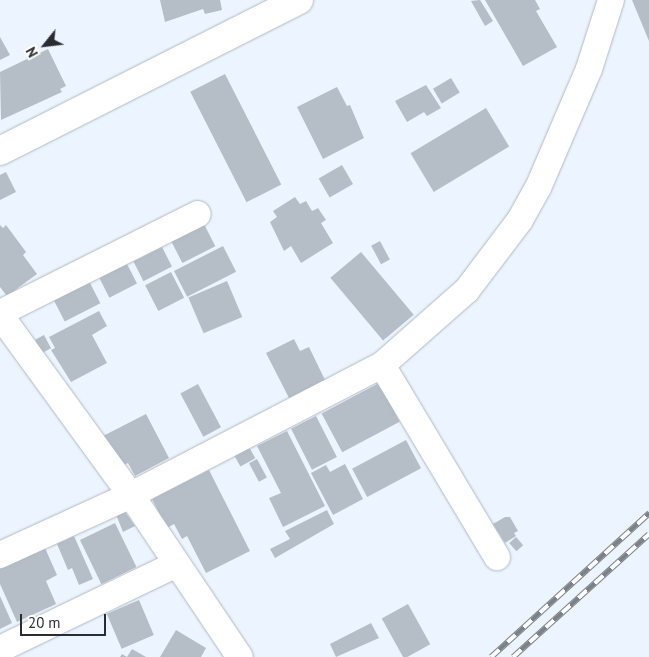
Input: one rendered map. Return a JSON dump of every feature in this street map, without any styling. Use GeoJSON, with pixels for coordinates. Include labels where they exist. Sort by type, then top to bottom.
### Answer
{"type":"FeatureCollection","features":[{"type":"Feature","properties":{"kind":"street"},"geometry":{"type":"LineString","coordinates":[[0,150],[299,0]]}},
{"type":"Feature","properties":{"kind":"street"},"geometry":{"type":"LineString","coordinates":[[0,555],[131,495],[382,365],[466,290],[520,220],[542,180],[589,69],[611,0]]}},
{"type":"Feature","properties":{"kind":"street"},"geometry":{"type":"LineString","coordinates":[[198,214],[0,314],[131,495],[240,657]]}},
{"type":"Feature","properties":{"kind":"street"},"geometry":{"type":"LineString","coordinates":[[382,365],[497,556]]}},
{"type":"Feature","properties":{"kind":"street"},"geometry":{"type":"LineString","coordinates":[[0,649],[177,564]]}},
{"type":"Feature","properties":{"kind":"building"},"geometry":{"type":"Polygon","coordinates":[[[160,0],[220,0],[222,10],[205,14],[203,9],[165,22],[160,0]]]}},
{"type":"Feature","properties":{"kind":"building"},"geometry":{"type":"Polygon","coordinates":[[[480,0],[493,21],[485,26],[471,1],[480,0]]]}},
{"type":"Feature","properties":{"kind":"building"},"geometry":{"type":"Polygon","coordinates":[[[485,0],[535,0],[540,9],[536,11],[557,47],[523,66],[485,0]]]}},
{"type":"Feature","properties":{"kind":"building"},"geometry":{"type":"Polygon","coordinates":[[[632,0],[649,0],[649,41],[632,0]]]}},
{"type":"Feature","properties":{"kind":"building"},"geometry":{"type":"Polygon","coordinates":[[[0,37],[10,55],[0,60],[0,37]]]}},
{"type":"Feature","properties":{"kind":"building"},"geometry":{"type":"Polygon","coordinates":[[[48,49],[66,86],[60,89],[62,92],[1,120],[0,72],[48,49]]]}},
{"type":"Feature","properties":{"kind":"building"},"geometry":{"type":"Polygon","coordinates":[[[225,74],[281,184],[247,202],[190,92],[225,74]]]}},
{"type":"Feature","properties":{"kind":"building"},"geometry":{"type":"Polygon","coordinates":[[[451,78],[460,93],[442,103],[433,89],[451,78]]]}},
{"type":"Feature","properties":{"kind":"building"},"geometry":{"type":"Polygon","coordinates":[[[426,85],[441,108],[427,116],[424,112],[407,122],[395,101],[426,85]]]}},
{"type":"Feature","properties":{"kind":"building"},"geometry":{"type":"Polygon","coordinates":[[[337,87],[347,106],[350,105],[364,138],[323,159],[297,107],[337,87]]]}},
{"type":"Feature","properties":{"kind":"building"},"geometry":{"type":"Polygon","coordinates":[[[486,108],[509,147],[434,192],[411,153],[486,108]]]}},
{"type":"Feature","properties":{"kind":"building"},"geometry":{"type":"Polygon","coordinates":[[[342,165],[353,184],[330,198],[319,178],[342,165]]]}},
{"type":"Feature","properties":{"kind":"building"},"geometry":{"type":"Polygon","coordinates":[[[6,172],[16,192],[0,200],[0,175],[6,172]]]}},
{"type":"Feature","properties":{"kind":"building"},"geometry":{"type":"Polygon","coordinates":[[[295,197],[300,204],[306,201],[312,211],[318,208],[326,220],[321,223],[333,243],[301,263],[291,246],[284,251],[270,222],[277,217],[273,211],[295,197]]]}},
{"type":"Feature","properties":{"kind":"building"},"geometry":{"type":"Polygon","coordinates":[[[204,224],[215,246],[182,263],[171,241],[204,224]]]}},
{"type":"Feature","properties":{"kind":"building"},"geometry":{"type":"Polygon","coordinates":[[[0,225],[3,228],[6,225],[26,252],[23,255],[37,274],[7,296],[0,287],[0,225]]]}},
{"type":"Feature","properties":{"kind":"building"},"geometry":{"type":"Polygon","coordinates":[[[380,241],[390,260],[381,264],[371,246],[380,241]]]}},
{"type":"Feature","properties":{"kind":"building"},"geometry":{"type":"Polygon","coordinates":[[[223,246],[236,272],[187,297],[174,271],[223,246]]]}},
{"type":"Feature","properties":{"kind":"building"},"geometry":{"type":"Polygon","coordinates":[[[162,247],[172,267],[143,281],[133,262],[162,247]]]}},
{"type":"Feature","properties":{"kind":"building"},"geometry":{"type":"Polygon","coordinates":[[[361,252],[414,315],[383,341],[330,278],[361,252]]]}},
{"type":"Feature","properties":{"kind":"building"},"geometry":{"type":"Polygon","coordinates":[[[127,264],[137,284],[109,298],[99,278],[127,264]]]}},
{"type":"Feature","properties":{"kind":"building"},"geometry":{"type":"Polygon","coordinates":[[[171,272],[184,298],[158,311],[145,285],[171,272]]]}},
{"type":"Feature","properties":{"kind":"building"},"geometry":{"type":"Polygon","coordinates":[[[89,281],[100,303],[65,321],[53,299],[89,281]]]}},
{"type":"Feature","properties":{"kind":"building"},"geometry":{"type":"Polygon","coordinates":[[[227,281],[242,317],[204,333],[188,297],[227,281]]]}},
{"type":"Feature","properties":{"kind":"building"},"geometry":{"type":"Polygon","coordinates":[[[99,311],[107,326],[92,335],[107,363],[71,382],[51,350],[55,348],[49,337],[99,311]]]}},
{"type":"Feature","properties":{"kind":"building"},"geometry":{"type":"Polygon","coordinates":[[[44,335],[51,348],[42,353],[35,340],[44,335]]]}},
{"type":"Feature","properties":{"kind":"building"},"geometry":{"type":"Polygon","coordinates":[[[294,339],[300,351],[309,347],[325,380],[289,398],[266,353],[294,339]]]}},
{"type":"Feature","properties":{"kind":"building"},"geometry":{"type":"Polygon","coordinates":[[[379,383],[400,422],[342,452],[322,414],[379,383]]]}},
{"type":"Feature","properties":{"kind":"building"},"geometry":{"type":"Polygon","coordinates":[[[198,384],[221,427],[203,437],[180,393],[198,384]]]}},
{"type":"Feature","properties":{"kind":"building"},"geometry":{"type":"Polygon","coordinates":[[[146,414],[169,458],[135,476],[128,463],[124,465],[103,436],[146,414]]]}},
{"type":"Feature","properties":{"kind":"building"},"geometry":{"type":"Polygon","coordinates":[[[316,416],[337,457],[312,470],[291,429],[316,416]]]}},
{"type":"Feature","properties":{"kind":"building"},"geometry":{"type":"Polygon","coordinates":[[[287,431],[325,506],[283,527],[269,498],[281,493],[257,446],[287,431]]]}},
{"type":"Feature","properties":{"kind":"building"},"geometry":{"type":"Polygon","coordinates":[[[406,440],[421,468],[367,497],[352,469],[406,440]]]}},
{"type":"Feature","properties":{"kind":"building"},"geometry":{"type":"Polygon","coordinates":[[[249,447],[255,458],[240,467],[234,455],[249,447]]]}},
{"type":"Feature","properties":{"kind":"building"},"geometry":{"type":"Polygon","coordinates":[[[257,459],[267,478],[259,482],[249,463],[257,459]]]}},
{"type":"Feature","properties":{"kind":"building"},"geometry":{"type":"Polygon","coordinates":[[[345,464],[363,499],[333,515],[311,473],[326,465],[330,472],[345,464]]]}},
{"type":"Feature","properties":{"kind":"building"},"geometry":{"type":"Polygon","coordinates":[[[209,470],[250,551],[206,573],[187,536],[182,539],[174,524],[167,528],[152,499],[209,470]]]}},
{"type":"Feature","properties":{"kind":"building"},"geometry":{"type":"Polygon","coordinates":[[[123,509],[135,526],[123,532],[115,512],[123,509]]]}},
{"type":"Feature","properties":{"kind":"building"},"geometry":{"type":"Polygon","coordinates":[[[327,510],[334,524],[275,558],[270,549],[290,539],[285,531],[327,510]]]}},
{"type":"Feature","properties":{"kind":"building"},"geometry":{"type":"Polygon","coordinates":[[[505,517],[510,517],[518,531],[514,533],[516,536],[505,543],[493,524],[505,517]]]}},
{"type":"Feature","properties":{"kind":"building"},"geometry":{"type":"Polygon","coordinates":[[[115,523],[136,567],[101,584],[80,540],[115,523]]]}},
{"type":"Feature","properties":{"kind":"building"},"geometry":{"type":"Polygon","coordinates":[[[74,536],[93,579],[79,585],[72,568],[68,570],[57,544],[74,536]]]}},
{"type":"Feature","properties":{"kind":"building"},"geometry":{"type":"Polygon","coordinates":[[[516,537],[523,545],[516,551],[509,543],[516,537]]]}},
{"type":"Feature","properties":{"kind":"building"},"geometry":{"type":"Polygon","coordinates":[[[45,548],[57,575],[46,581],[56,604],[17,622],[0,584],[0,569],[45,548]]]}},
{"type":"Feature","properties":{"kind":"building"},"geometry":{"type":"Polygon","coordinates":[[[0,596],[12,623],[0,629],[0,596]]]}},
{"type":"Feature","properties":{"kind":"building"},"geometry":{"type":"Polygon","coordinates":[[[139,600],[154,635],[122,649],[107,614],[139,600]]]}},
{"type":"Feature","properties":{"kind":"building"},"geometry":{"type":"Polygon","coordinates":[[[408,604],[430,644],[407,657],[403,657],[382,619],[408,604]]]}},
{"type":"Feature","properties":{"kind":"building"},"geometry":{"type":"Polygon","coordinates":[[[371,623],[379,638],[336,657],[330,644],[371,623]]]}},
{"type":"Feature","properties":{"kind":"building"},"geometry":{"type":"Polygon","coordinates":[[[176,630],[206,648],[201,657],[160,657],[176,630]]]}},
{"type":"Feature","properties":{"kind":"building"},"geometry":{"type":"Polygon","coordinates":[[[132,649],[146,657],[127,657],[132,649]]]}},
{"type":"Feature","properties":{"kind":"railway"},"geometry":{"type":"LineString","coordinates":[[491,657],[649,513]]}},
{"type":"Feature","properties":{"kind":"railway"},"geometry":{"type":"LineString","coordinates":[[513,657],[649,534]]}}]}
